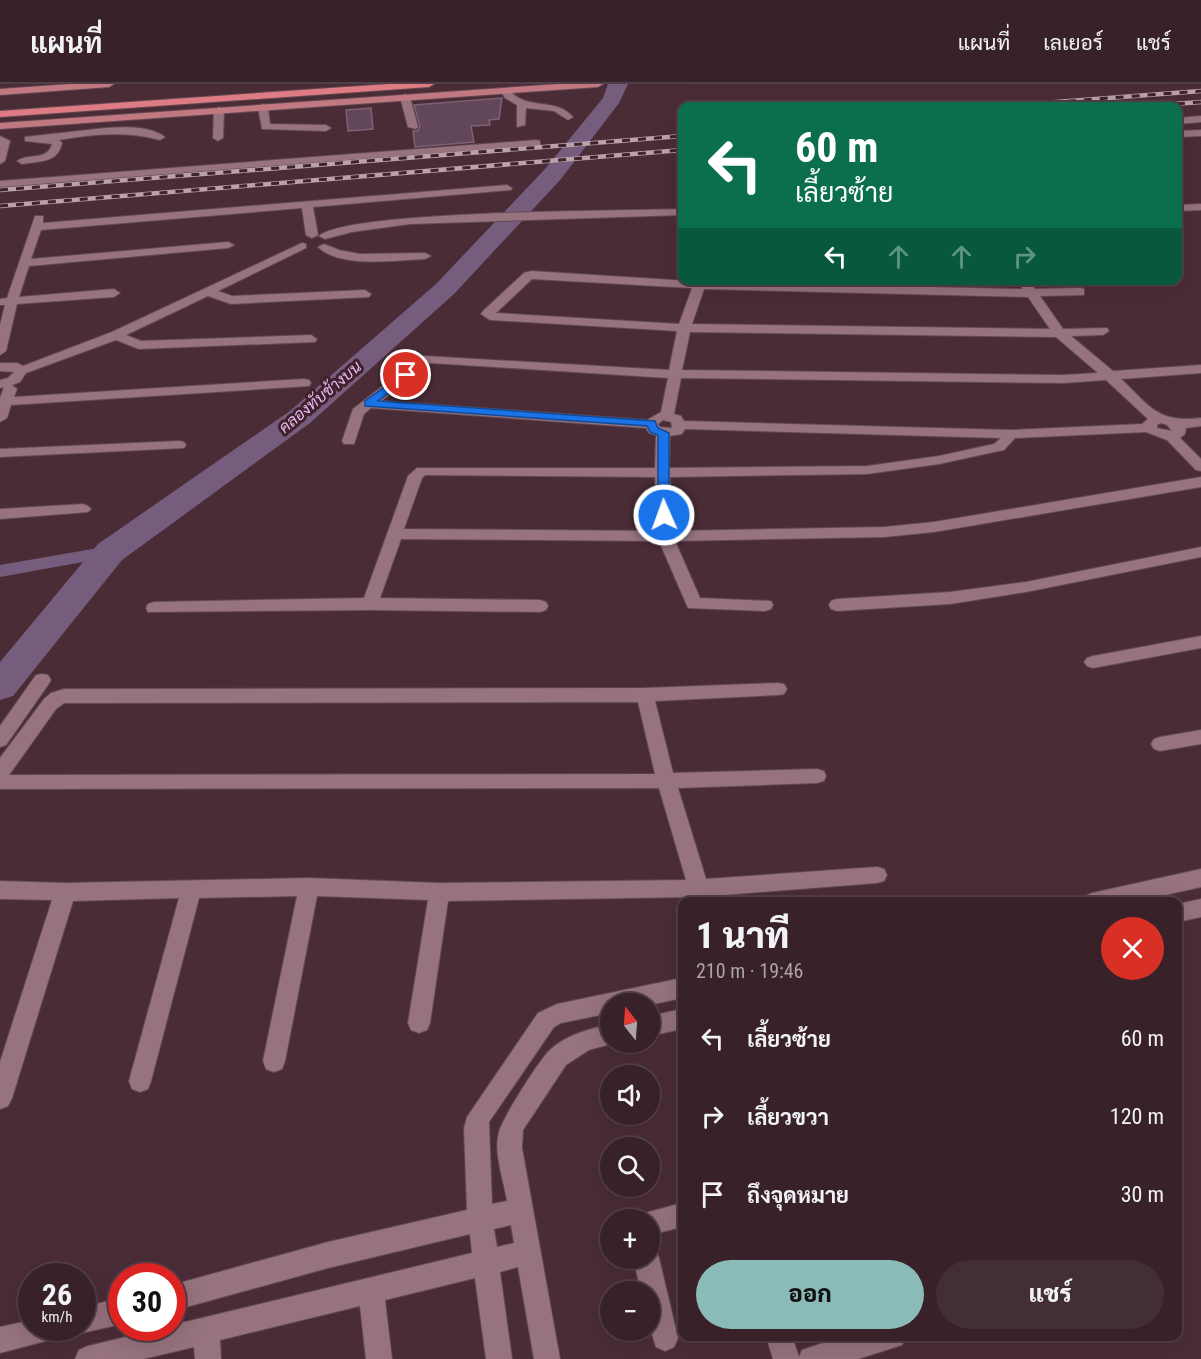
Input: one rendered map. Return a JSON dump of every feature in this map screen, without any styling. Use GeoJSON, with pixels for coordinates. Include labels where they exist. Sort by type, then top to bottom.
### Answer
{"type":"FeatureCollection","features":[{"type":"Feature","properties":{"kind":"highway"},"geometry":{"type":"LineString","coordinates":[[0,114],[429,84]]}},
{"type":"Feature","properties":{"kind":"highway"},"geometry":{"type":"LineString","coordinates":[[0,102],[109,89]]}},
{"type":"Feature","properties":{"kind":"main road"},"geometry":{"type":"LineString","coordinates":[[0,126],[598,84]]}},
{"type":"Feature","properties":{"kind":"main road"},"geometry":{"type":"LineString","coordinates":[[0,92],[47,86],[109,89]]}},
{"type":"Feature","properties":{"kind":"street"},"geometry":{"type":"LineString","coordinates":[[505,90],[510,100],[522,104],[555,108],[568,117]]}},
{"type":"Feature","properties":{"kind":"street"},"geometry":{"type":"LineString","coordinates":[[405,98],[414,127]]}},
{"type":"Feature","properties":{"kind":"street"},"geometry":{"type":"LineString","coordinates":[[520,125],[522,104]]}},
{"type":"Feature","properties":{"kind":"street"},"geometry":{"type":"LineString","coordinates":[[263,107],[265,127],[326,128]]}},
{"type":"Feature","properties":{"kind":"street"},"geometry":{"type":"LineString","coordinates":[[219,110],[219,138]]}},
{"type":"Feature","properties":{"kind":"street"},"geometry":{"type":"LineString","coordinates":[[1182,121],[1201,119]]}},
{"type":"Feature","properties":{"kind":"street"},"geometry":{"type":"LineString","coordinates":[[16,183],[33,123]]}},
{"type":"Feature","properties":{"kind":"street"},"geometry":{"type":"LineString","coordinates":[[28,139],[123,131],[160,137]]}},
{"type":"Feature","properties":{"kind":"street"},"geometry":{"type":"LineString","coordinates":[[1182,134],[1201,133]]}},
{"type":"Feature","properties":{"kind":"street"},"geometry":{"type":"LineString","coordinates":[[22,161],[52,156],[57,143],[49,139]]}},
{"type":"Feature","properties":{"kind":"street"},"geometry":{"type":"LineString","coordinates":[[0,184],[536,143]]}},
{"type":"Feature","properties":{"kind":"street"},"geometry":{"type":"LineString","coordinates":[[0,161],[6,146]]}},
{"type":"Feature","properties":{"kind":"street"},"geometry":{"type":"LineString","coordinates":[[0,349],[6,302],[25,263],[37,222],[507,188]]}},
{"type":"Feature","properties":{"kind":"street"},"geometry":{"type":"LineString","coordinates":[[307,204],[312,235]]}},
{"type":"Feature","properties":{"kind":"street"},"geometry":{"type":"LineString","coordinates":[[1182,208],[1201,207]]}},
{"type":"Feature","properties":{"kind":"street"},"geometry":{"type":"LineString","coordinates":[[583,219],[678,212]]}},
{"type":"Feature","properties":{"kind":"street"},"geometry":{"type":"LineString","coordinates":[[1182,214],[1201,213]]}},
{"type":"Feature","properties":{"kind":"street"},"geometry":{"type":"LineString","coordinates":[[11,379],[116,335],[302,246],[316,249],[327,241],[457,222],[678,219]]}},
{"type":"Feature","properties":{"kind":"street"},"geometry":{"type":"LineString","coordinates":[[312,235],[327,241],[339,254],[425,256]]}},
{"type":"Feature","properties":{"kind":"street"},"geometry":{"type":"LineString","coordinates":[[302,246],[300,242],[312,235]]}},
{"type":"Feature","properties":{"kind":"street"},"geometry":{"type":"LineString","coordinates":[[25,263],[228,245]]}},
{"type":"Feature","properties":{"kind":"street"},"geometry":{"type":"LineString","coordinates":[[678,282],[531,275],[488,311],[490,316],[684,328],[1059,333],[1103,331]]}},
{"type":"Feature","properties":{"kind":"street"},"geometry":{"type":"LineString","coordinates":[[667,416],[684,328],[697,285]]}},
{"type":"Feature","properties":{"kind":"street"},"geometry":{"type":"LineString","coordinates":[[764,285],[1030,293],[1080,292]]}},
{"type":"Feature","properties":{"kind":"street"},"geometry":{"type":"LineString","coordinates":[[1026,285],[1059,333],[1110,376],[1160,435],[1201,422]]}},
{"type":"Feature","properties":{"kind":"street"},"geometry":{"type":"LineString","coordinates":[[210,292],[231,300],[365,294]]}},
{"type":"Feature","properties":{"kind":"street"},"geometry":{"type":"LineString","coordinates":[[6,302],[114,293]]}},
{"type":"Feature","properties":{"kind":"street"},"geometry":{"type":"LineString","coordinates":[[116,335],[139,345],[311,339]]}},
{"type":"Feature","properties":{"kind":"street"},"geometry":{"type":"LineString","coordinates":[[349,441],[357,412],[428,359],[674,374],[1063,380],[1201,369]]}},
{"type":"Feature","properties":{"kind":"street"},"geometry":{"type":"LineString","coordinates":[[0,367],[17,367],[11,379],[8,401],[0,418]]}},
{"type":"Feature","properties":{"kind":"street"},"geometry":{"type":"LineString","coordinates":[[8,401],[304,383]]}},
{"type":"Feature","properties":{"kind":"street"},"geometry":{"type":"LineString","coordinates":[[369,404],[651,424]]}},
{"type":"Feature","properties":{"kind":"street"},"geometry":{"type":"LineString","coordinates":[[651,424],[656,418],[667,416],[676,419],[680,425]]}},
{"type":"Feature","properties":{"kind":"street"},"geometry":{"type":"LineString","coordinates":[[651,424],[654,430],[663,433],[677,430],[680,425]]}},
{"type":"Feature","properties":{"kind":"street"},"geometry":{"type":"LineString","coordinates":[[680,425],[1010,434],[1153,424]]}},
{"type":"Feature","properties":{"kind":"street"},"geometry":{"type":"LineString","coordinates":[[1174,431],[1201,467]]}},
{"type":"Feature","properties":{"kind":"street"},"geometry":{"type":"LineString","coordinates":[[663,433],[665,536],[694,604],[765,605]]}},
{"type":"Feature","properties":{"kind":"street"},"geometry":{"type":"LineString","coordinates":[[370,604],[416,474],[422,471],[662,473],[867,470],[939,460],[992,448],[1004,444],[1010,434]]}},
{"type":"Feature","properties":{"kind":"street"},"geometry":{"type":"LineString","coordinates":[[0,453],[179,445]]}},
{"type":"Feature","properties":{"kind":"street"},"geometry":{"type":"LineString","coordinates":[[395,534],[665,536],[884,532],[924,528],[1201,482]]}},
{"type":"Feature","properties":{"kind":"street"},"geometry":{"type":"LineString","coordinates":[[0,514],[83,509]]}},
{"type":"Feature","properties":{"kind":"street"},"geometry":{"type":"LineString","coordinates":[[837,605],[961,596],[1026,587],[1201,552]]}},
{"type":"Feature","properties":{"kind":"street"},"geometry":{"type":"LineString","coordinates":[[154,609],[370,604],[540,606]]}},
{"type":"Feature","properties":{"kind":"street"},"geometry":{"type":"LineString","coordinates":[[1093,662],[1201,642]]}},
{"type":"Feature","properties":{"kind":"street"},"geometry":{"type":"LineString","coordinates":[[0,740],[42,680]]}},
{"type":"Feature","properties":{"kind":"street"},"geometry":{"type":"LineString","coordinates":[[0,772],[50,704],[64,696],[645,695],[778,689]]}},
{"type":"Feature","properties":{"kind":"street"},"geometry":{"type":"LineString","coordinates":[[645,695],[666,781],[702,895]]}},
{"type":"Feature","properties":{"kind":"street"},"geometry":{"type":"LineString","coordinates":[[1160,744],[1201,737]]}},
{"type":"Feature","properties":{"kind":"street"},"geometry":{"type":"LineString","coordinates":[[0,782],[666,781],[817,776]]}},
{"type":"Feature","properties":{"kind":"street"},"geometry":{"type":"LineString","coordinates":[[0,890],[65,892],[309,887],[439,892],[702,895],[877,875]]}},
{"type":"Feature","properties":{"kind":"street"},"geometry":{"type":"LineString","coordinates":[[1115,897],[1201,878]]}},
{"type":"Feature","properties":{"kind":"street"},"geometry":{"type":"LineString","coordinates":[[274,1061],[309,887]]}},
{"type":"Feature","properties":{"kind":"street"},"geometry":{"type":"LineString","coordinates":[[140,1081],[190,890]]}},
{"type":"Feature","properties":{"kind":"street"},"geometry":{"type":"LineString","coordinates":[[0,1098],[4,1073],[65,892]]}},
{"type":"Feature","properties":{"kind":"street"},"geometry":{"type":"LineString","coordinates":[[419,1023],[439,892]]}},
{"type":"Feature","properties":{"kind":"street"},"geometry":{"type":"LineString","coordinates":[[1182,912],[1201,908]]}},
{"type":"Feature","properties":{"kind":"street"},"geometry":{"type":"LineString","coordinates":[[499,1359],[480,1218],[476,1128],[479,1117],[546,1020],[557,1014],[678,989]]}},
{"type":"Feature","properties":{"kind":"street"},"geometry":{"type":"LineString","coordinates":[[660,1024],[678,1020]]}},
{"type":"Feature","properties":{"kind":"street"},"geometry":{"type":"LineString","coordinates":[[547,1359],[510,1148],[510,1132],[514,1122],[558,1057],[584,1041],[600,1037]]}},
{"type":"Feature","properties":{"kind":"street"},"geometry":{"type":"LineString","coordinates":[[186,1294],[328,1255],[521,1210]]}},
{"type":"Feature","properties":{"kind":"street"},"geometry":{"type":"LineString","coordinates":[[660,1220],[678,1216]]}},
{"type":"Feature","properties":{"kind":"street"},"geometry":{"type":"LineString","coordinates":[[88,1359],[529,1252]]}},
{"type":"Feature","properties":{"kind":"street"},"geometry":{"type":"LineString","coordinates":[[649,1269],[665,1338]]}},
{"type":"Feature","properties":{"kind":"street"},"geometry":{"type":"LineString","coordinates":[[371,1290],[379,1359]]}},
{"type":"Feature","properties":{"kind":"street"},"geometry":{"type":"LineString","coordinates":[[206,1330],[208,1359]]}},
{"type":"Feature","properties":{"kind":"street"},"geometry":{"type":"LineString","coordinates":[[0,1340],[18,1336]]}},
{"type":"Feature","properties":{"kind":"street"},"geometry":{"type":"LineString","coordinates":[[781,1341],[786,1359]]}},
{"type":"Feature","properties":{"kind":"street"},"geometry":{"type":"LineString","coordinates":[[811,1359],[875,1341]]}},
{"type":"Feature","properties":{"kind":"building"},"geometry":{"type":"Polygon","coordinates":[[[502,98],[499,119],[489,120],[490,125],[471,126],[474,142],[415,147],[413,131],[418,131],[420,126],[414,105],[502,98]]]}},
{"type":"Feature","properties":{"kind":"building"},"geometry":{"type":"Polygon","coordinates":[[[371,108],[373,129],[348,131],[346,110],[371,108]]]}},
{"type":"Feature","properties":{"kind":"waterway","name":"คลองทับช้างบน"},"geometry":{"type":"LineString","coordinates":[[0,687],[110,552],[300,417],[445,289],[553,174],[612,99],[618,84]]}},
{"type":"Feature","properties":{"kind":"waterway"},"geometry":{"type":"LineString","coordinates":[[0,571],[110,552]]}},
{"type":"Feature","properties":{"kind":"railway"},"geometry":{"type":"LineString","coordinates":[[1057,102],[1201,91]]}},
{"type":"Feature","properties":{"kind":"railway"},"geometry":{"type":"LineString","coordinates":[[1182,103],[1201,102]]}},
{"type":"Feature","properties":{"kind":"railway"},"geometry":{"type":"LineString","coordinates":[[0,190],[678,136]]}},
{"type":"Feature","properties":{"kind":"railway"},"geometry":{"type":"LineString","coordinates":[[0,206],[678,150]]}},
{"type":"Feature","properties":{"kind":"route"},"geometry":{"type":"LineString","coordinates":[[406,375],[369,404],[651,424],[654,430],[663,433],[664,515]]}}]}
